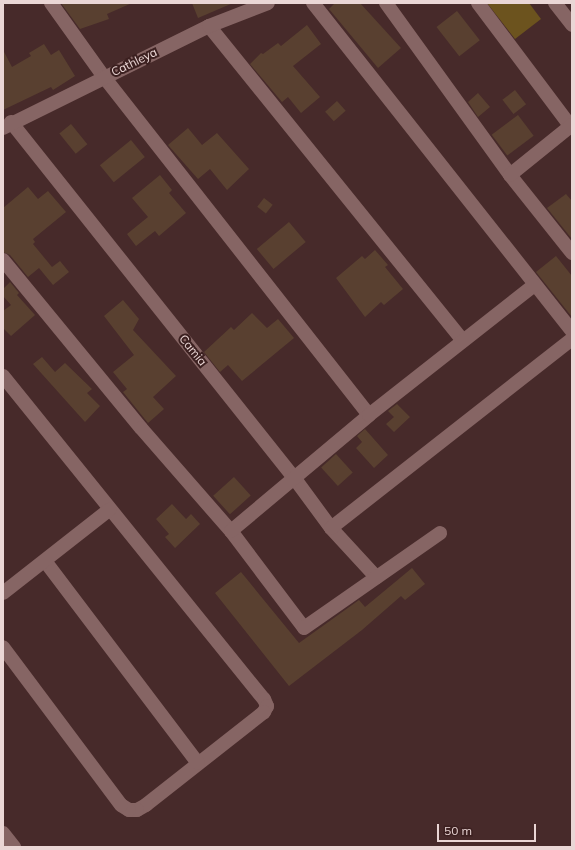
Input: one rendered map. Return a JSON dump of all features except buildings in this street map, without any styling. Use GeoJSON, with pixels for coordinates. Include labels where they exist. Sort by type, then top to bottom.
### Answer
{"type":"FeatureCollection","features":[{"type":"Feature","properties":{"kind":"street"},"geometry":{"type":"LineString","coordinates":[[52,3],[104,77],[369,416]]}},
{"type":"Feature","properties":{"kind":"street","name":"Cathleya"},"geometry":{"type":"LineString","coordinates":[[7,125],[209,26],[268,3]]}},
{"type":"Feature","properties":{"kind":"street"},"geometry":{"type":"LineString","coordinates":[[313,3],[534,286],[572,331]]}},
{"type":"Feature","properties":{"kind":"street"},"geometry":{"type":"LineString","coordinates":[[386,3],[510,175],[572,253]]}},
{"type":"Feature","properties":{"kind":"street"},"geometry":{"type":"LineString","coordinates":[[478,3],[571,126],[510,175]]}},
{"type":"Feature","properties":{"kind":"street"},"geometry":{"type":"LineString","coordinates":[[555,3],[572,25]]}},
{"type":"Feature","properties":{"kind":"street"},"geometry":{"type":"LineString","coordinates":[[209,26],[462,340]]}},
{"type":"Feature","properties":{"kind":"street","name":"Camia"},"geometry":{"type":"LineString","coordinates":[[7,125],[295,480],[331,528],[376,577]]}},
{"type":"Feature","properties":{"kind":"street"},"geometry":{"type":"LineString","coordinates":[[3,260],[141,428],[231,531],[304,628],[440,533]]}},
{"type":"Feature","properties":{"kind":"street"},"geometry":{"type":"LineString","coordinates":[[231,531],[295,480],[369,416],[462,340],[534,286]]}},
{"type":"Feature","properties":{"kind":"street"},"geometry":{"type":"LineString","coordinates":[[331,528],[572,339]]}},
{"type":"Feature","properties":{"kind":"street"},"geometry":{"type":"LineString","coordinates":[[3,376],[109,510],[264,699],[267,706],[264,712],[137,810],[121,805],[3,647]]}},
{"type":"Feature","properties":{"kind":"street"},"geometry":{"type":"LineString","coordinates":[[3,593],[109,510]]}},
{"type":"Feature","properties":{"kind":"street"},"geometry":{"type":"LineString","coordinates":[[45,561],[198,763]]}},
{"type":"Feature","properties":{"kind":"street"},"geometry":{"type":"LineString","coordinates":[[3,833],[14,847]]}},
{"type":"Feature","properties":{"kind":"shaded area"},"geometry":{"type":"Polygon","coordinates":[[[487,3],[529,3],[541,19],[515,39],[487,3]]]}}]}
